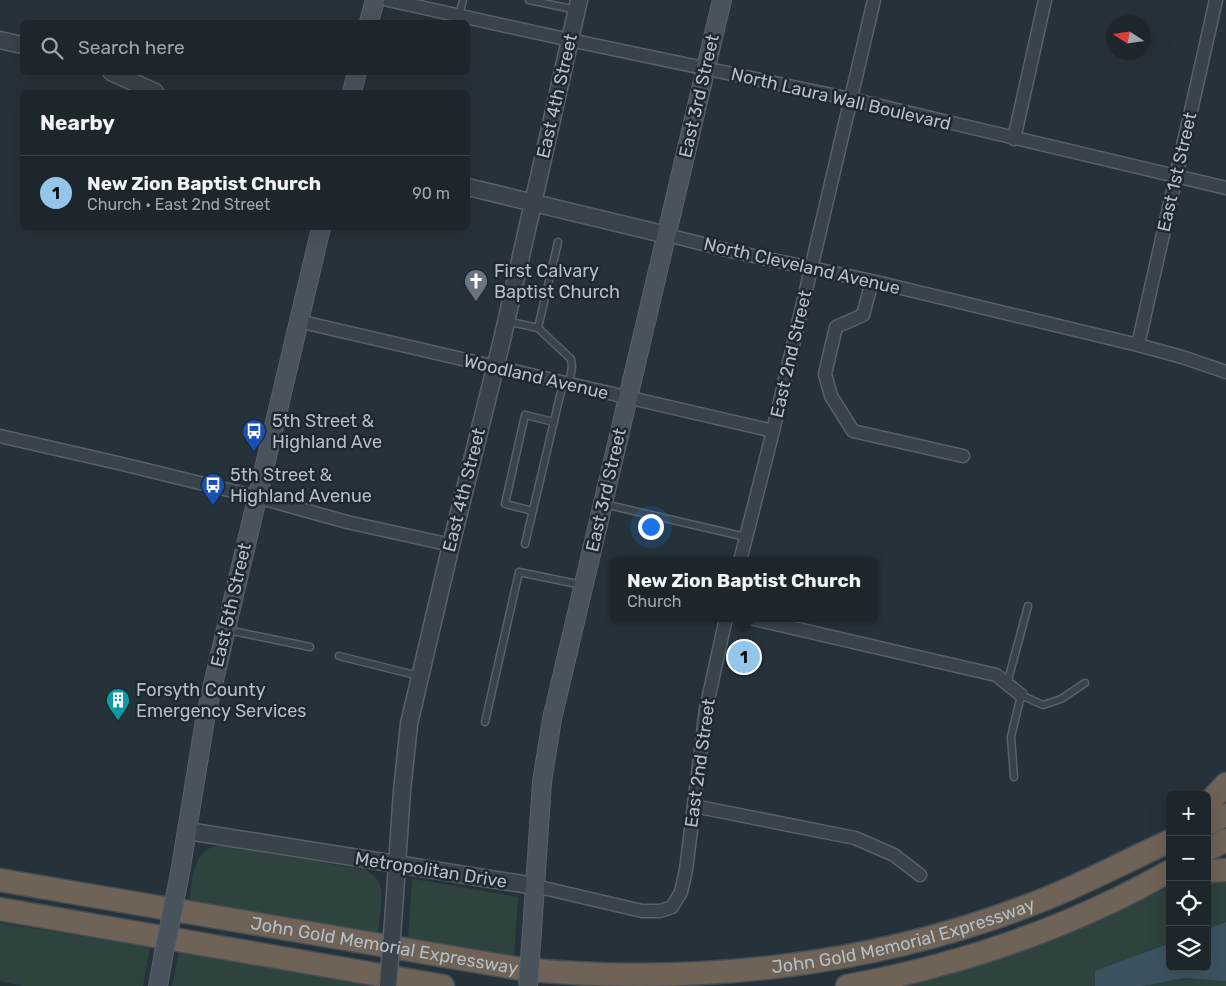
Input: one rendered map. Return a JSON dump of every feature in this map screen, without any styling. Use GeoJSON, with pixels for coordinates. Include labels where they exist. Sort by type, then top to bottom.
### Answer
{"type":"FeatureCollection","features":[{"type":"Feature","properties":{"kind":"highway"},"geometry":{"type":"LineString","coordinates":[[1211,801],[1226,784]]}},
{"type":"Feature","properties":{"kind":"highway"},"geometry":{"type":"LineString","coordinates":[[1211,822],[1226,815]]}},
{"type":"Feature","properties":{"kind":"highway"},"geometry":{"type":"LineString","coordinates":[[1211,848],[1226,840]]}},
{"type":"Feature","properties":{"kind":"highway","name":"John Gold Memorial Expressway"},"geometry":{"type":"LineString","coordinates":[[0,880],[521,969],[582,975],[652,976],[730,973],[784,967],[862,954],[913,942],[956,930],[1039,902],[1087,882],[1166,842]]}},
{"type":"Feature","properties":{"kind":"highway"},"geometry":{"type":"LineString","coordinates":[[1211,871],[1226,870]]}},
{"type":"Feature","properties":{"kind":"highway","name":"John Gold Memorial Expressway"},"geometry":{"type":"LineString","coordinates":[[847,986],[920,970],[1006,944],[1082,915],[1166,873]]}},
{"type":"Feature","properties":{"kind":"highway"},"geometry":{"type":"LineString","coordinates":[[1131,892],[1167,881]]}},
{"type":"Feature","properties":{"kind":"highway","name":"John Gold Memorial Expressway"},"geometry":{"type":"LineString","coordinates":[[0,909],[443,986]]}},
{"type":"Feature","properties":{"kind":"main road"},"geometry":{"type":"LineString","coordinates":[[370,20],[375,0]]}},
{"type":"Feature","properties":{"kind":"main road","name":"East 3rd Street"},"geometry":{"type":"LineString","coordinates":[[528,986],[546,750],[552,719],[722,0]]}},
{"type":"Feature","properties":{"kind":"main road"},"geometry":{"type":"LineString","coordinates":[[352,90],[356,75]]}},
{"type":"Feature","properties":{"kind":"main road","name":"East 5th Street"},"geometry":{"type":"LineString","coordinates":[[158,986],[188,832],[206,714],[320,230]]}},
{"type":"Feature","properties":{"kind":"street","name":"North Laura Wall Boulevard"},"geometry":{"type":"LineString","coordinates":[[388,0],[851,99],[1226,188]]}},
{"type":"Feature","properties":{"kind":"street","name":"East 2nd Street"},"geometry":{"type":"LineString","coordinates":[[741,557],[773,431],[874,0]]}},
{"type":"Feature","properties":{"kind":"street"},"geometry":{"type":"LineString","coordinates":[[1014,139],[1045,0]]}},
{"type":"Feature","properties":{"kind":"street","name":"East 1st Street"},"geometry":{"type":"LineString","coordinates":[[1138,345],[1216,0]]}},
{"type":"Feature","properties":{"kind":"street","name":"East 4th Street"},"geometry":{"type":"LineString","coordinates":[[388,986],[409,724],[534,202],[578,5]]}},
{"type":"Feature","properties":{"kind":"street"},"geometry":{"type":"LineString","coordinates":[[0,40],[20,45]]}},
{"type":"Feature","properties":{"kind":"street"},"geometry":{"type":"LineString","coordinates":[[118,75],[152,90]]}},
{"type":"Feature","properties":{"kind":"street","name":"North Cleveland Avenue"},"geometry":{"type":"LineString","coordinates":[[470,187],[1138,345],[1226,372]]}},
{"type":"Feature","properties":{"kind":"street"},"geometry":{"type":"LineString","coordinates":[[872,281],[863,315],[836,327],[824,374],[831,396],[854,431],[963,456]]}},
{"type":"Feature","properties":{"kind":"street","name":"Woodland Avenue"},"geometry":{"type":"LineString","coordinates":[[298,321],[494,368],[773,431]]}},
{"type":"Feature","properties":{"kind":"street"},"geometry":{"type":"LineString","coordinates":[[0,436],[257,497],[347,522],[451,545]]}},
{"type":"Feature","properties":{"kind":"street","name":"East 2nd Street"},"geometry":{"type":"LineString","coordinates":[[672,907],[681,892],[706,709],[725,622]]}},
{"type":"Feature","properties":{"kind":"street"},"geometry":{"type":"LineString","coordinates":[[767,622],[996,676],[1021,695]]}},
{"type":"Feature","properties":{"kind":"street"},"geometry":{"type":"LineString","coordinates":[[694,806],[855,838],[894,855],[920,875]]}},
{"type":"Feature","properties":{"kind":"street","name":"Metropolitan Drive"},"geometry":{"type":"LineString","coordinates":[[188,832],[535,886],[642,911],[660,911],[672,907]]}},
{"type":"Feature","properties":{"kind":"lane"},"geometry":{"type":"LineString","coordinates":[[459,16],[463,0]]}},
{"type":"Feature","properties":{"kind":"lane"},"geometry":{"type":"LineString","coordinates":[[529,0],[578,5]]}},
{"type":"Feature","properties":{"kind":"lane"},"geometry":{"type":"LineString","coordinates":[[538,328],[558,242]]}},
{"type":"Feature","properties":{"kind":"lane"},"geometry":{"type":"LineString","coordinates":[[506,321],[538,328],[571,359],[572,367],[554,422],[526,544]]}},
{"type":"Feature","properties":{"kind":"lane"},"geometry":{"type":"LineString","coordinates":[[533,511],[505,504],[525,415],[554,422]]}},
{"type":"Feature","properties":{"kind":"lane"},"geometry":{"type":"LineString","coordinates":[[603,504],[746,537]]}},
{"type":"Feature","properties":{"kind":"lane"},"geometry":{"type":"LineString","coordinates":[[485,722],[518,572],[583,585]]}},
{"type":"Feature","properties":{"kind":"lane"},"geometry":{"type":"LineString","coordinates":[[1007,684],[1028,606]]}},
{"type":"Feature","properties":{"kind":"lane"},"geometry":{"type":"LineString","coordinates":[[226,629],[310,648]]}},
{"type":"Feature","properties":{"kind":"lane"},"geometry":{"type":"LineString","coordinates":[[339,656],[420,676]]}},
{"type":"Feature","properties":{"kind":"lane"},"geometry":{"type":"LineString","coordinates":[[1014,777],[1011,737],[1021,695],[1043,705],[1061,699],[1085,682]]}},
{"type":"Feature","properties":{"kind":"green space"},"geometry":{"type":"Polygon","coordinates":[[[222,845],[366,870],[378,880],[381,890],[378,934],[189,901],[193,874],[199,858],[212,847],[222,845]]]}},
{"type":"Feature","properties":{"kind":"green space"},"geometry":{"type":"Polygon","coordinates":[[[1211,877],[1226,878],[1226,922],[1211,928],[1211,877]]]}},
{"type":"Feature","properties":{"kind":"green space"},"geometry":{"type":"Polygon","coordinates":[[[412,880],[518,897],[514,957],[408,940],[412,880]]]}},
{"type":"Feature","properties":{"kind":"green space"},"geometry":{"type":"Polygon","coordinates":[[[1166,889],[1166,944],[1095,971],[1095,986],[904,986],[973,968],[1072,930],[1166,889]]]}},
{"type":"Feature","properties":{"kind":"green space"},"geometry":{"type":"Polygon","coordinates":[[[0,923],[150,947],[143,986],[23,986],[0,981],[0,923]]]}},
{"type":"Feature","properties":{"kind":"green space"},"geometry":{"type":"Polygon","coordinates":[[[179,952],[373,985],[373,986],[172,986],[179,952]]]}},
{"type":"Feature","properties":{"kind":"green space"},"geometry":{"type":"Polygon","coordinates":[[[1184,978],[1226,981],[1226,986],[1143,986],[1184,978]]]}},
{"type":"Feature","properties":{"kind":"water"},"geometry":{"type":"Polygon","coordinates":[[[1226,922],[1226,981],[1184,978],[1143,986],[1095,986],[1095,971],[1166,944],[1166,971],[1211,971],[1211,928],[1226,922]]]}},
{"type":"Feature","properties":{"kind":"place","name":"First Calvary Baptist Church"},"geometry":{"type":"Point","coordinates":[476,302]}},
{"type":"Feature","properties":{"kind":"place","name":"5th Street & Highland Ave"},"geometry":{"type":"Point","coordinates":[254,452]}},
{"type":"Feature","properties":{"kind":"place","name":"5th Street & Highland Avenue"},"geometry":{"type":"Point","coordinates":[213,506]}},
{"type":"Feature","properties":{"kind":"place","name":"New Zion Baptist Church"},"geometry":{"type":"Point","coordinates":[744,657]}},
{"type":"Feature","properties":{"kind":"place","name":"Forsyth County Emergency Services"},"geometry":{"type":"Point","coordinates":[118,721]}}]}
